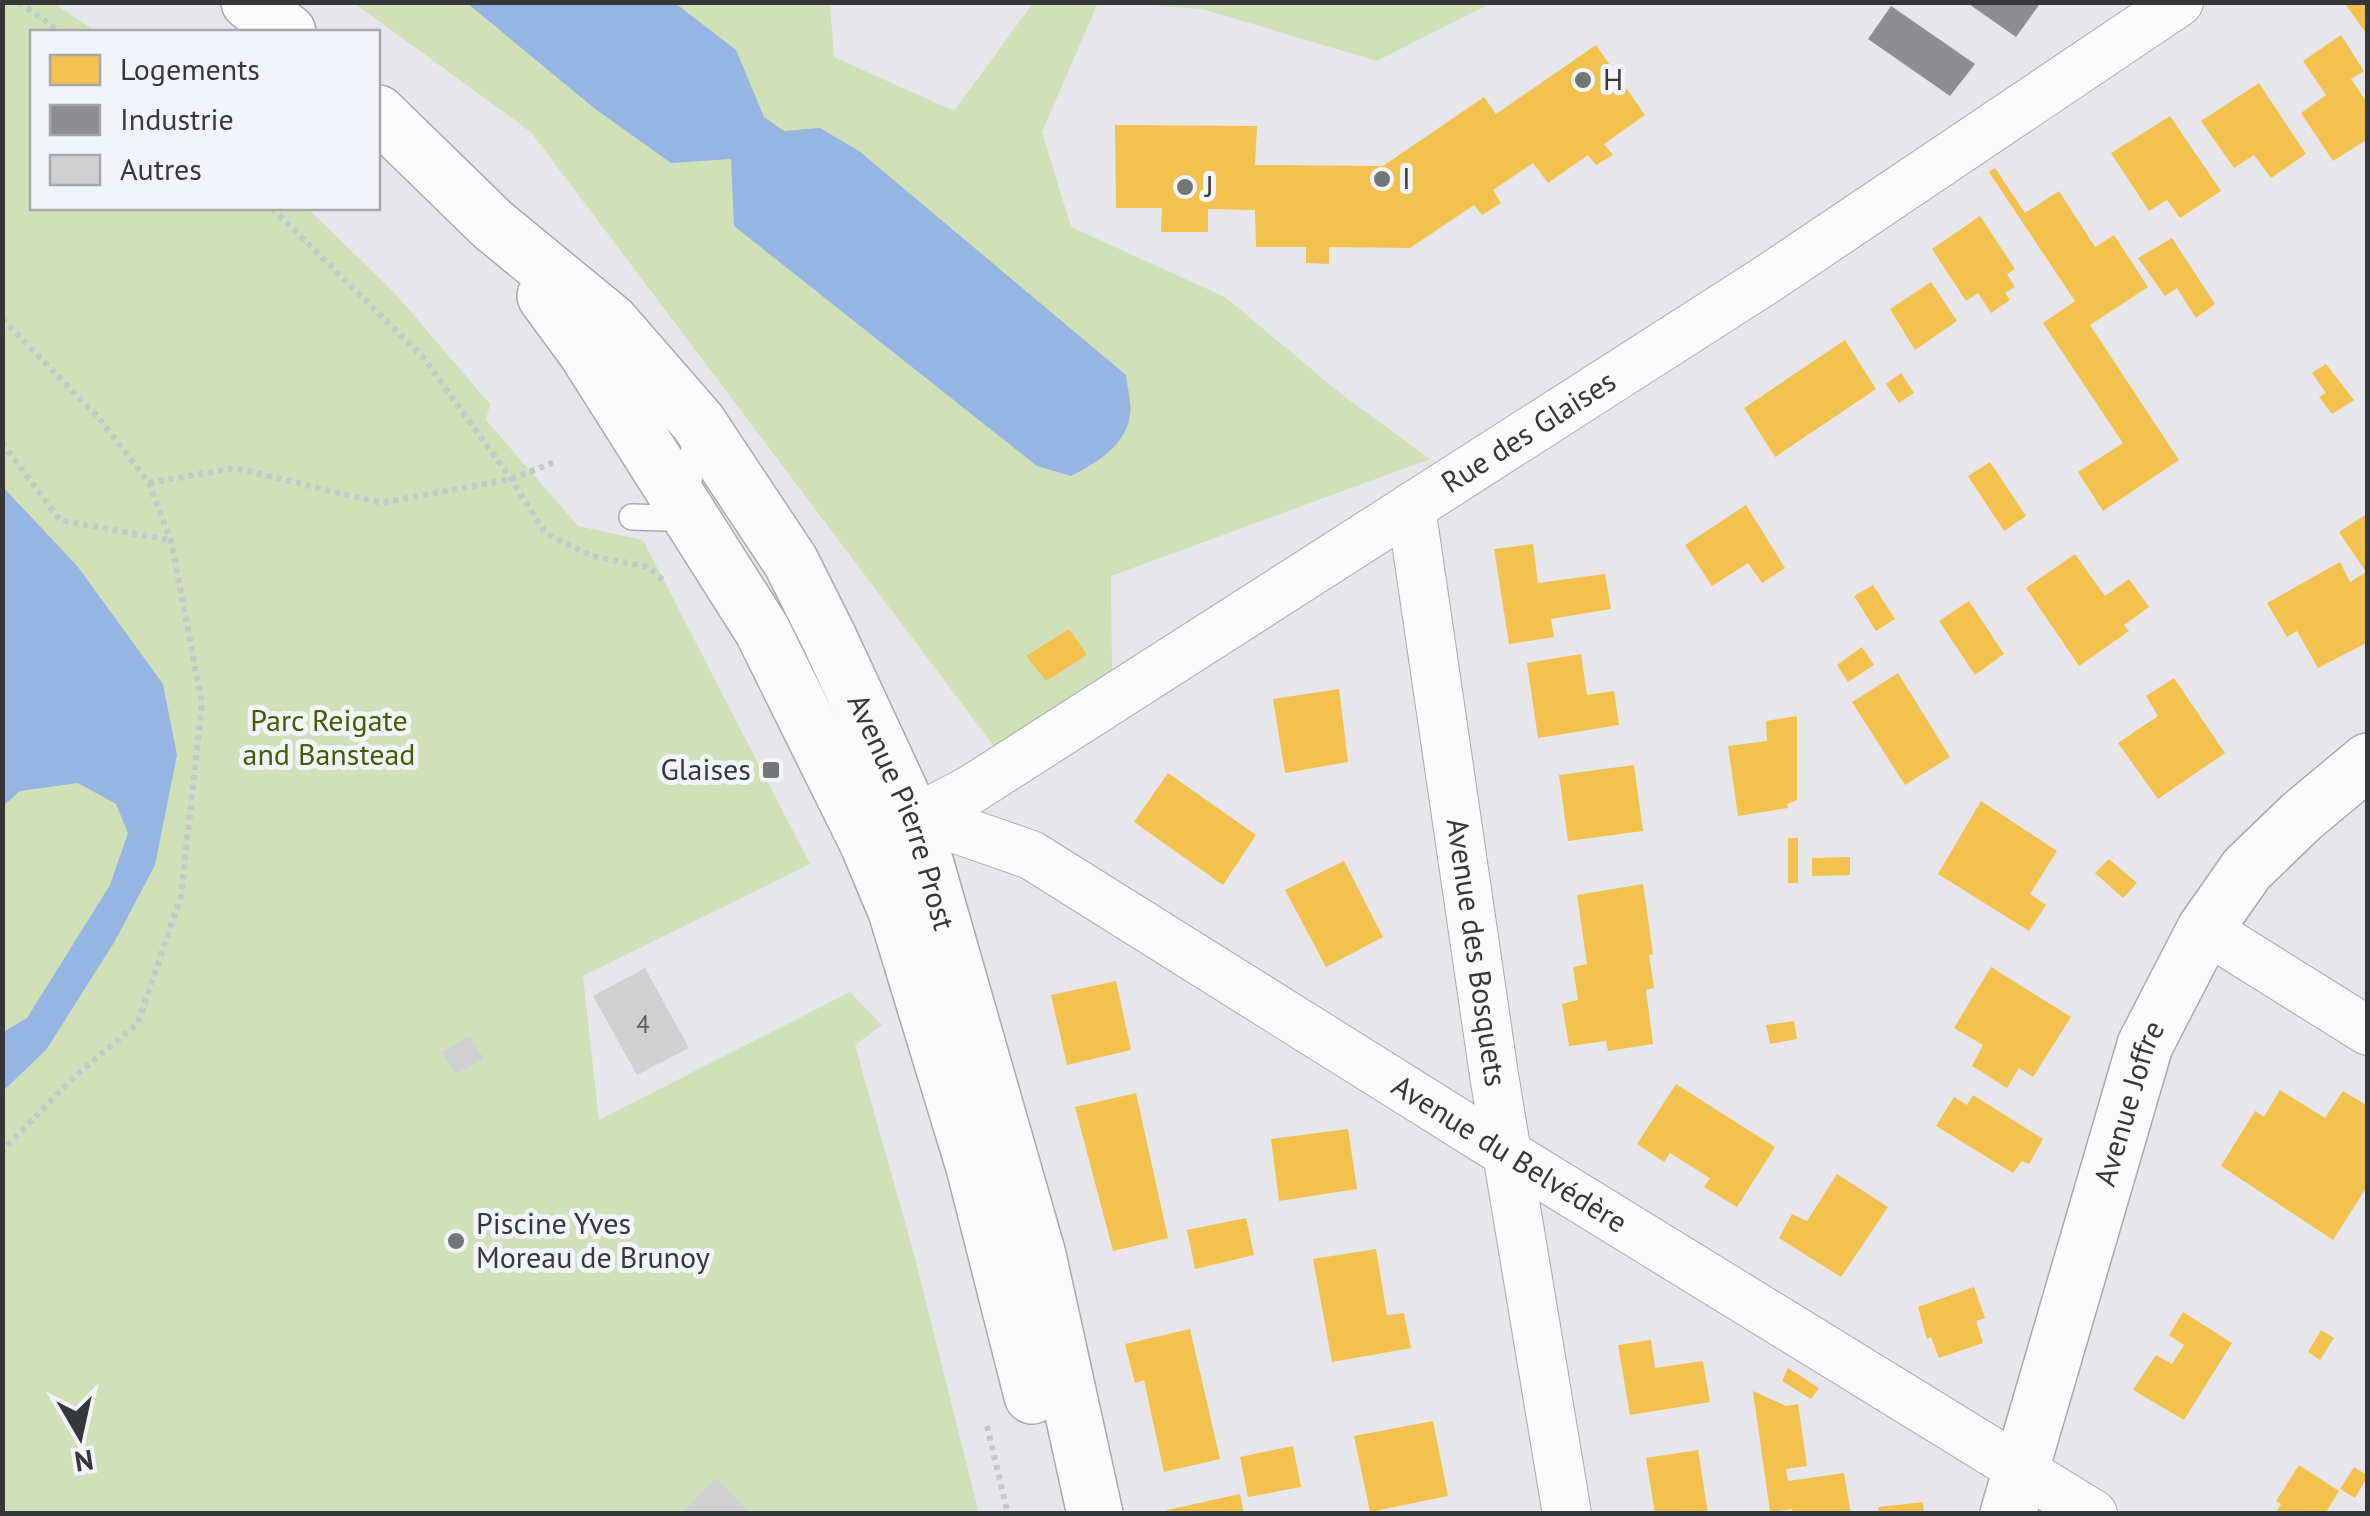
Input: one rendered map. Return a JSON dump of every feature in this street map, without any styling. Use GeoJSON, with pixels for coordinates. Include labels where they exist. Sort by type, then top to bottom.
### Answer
{"type":"FeatureCollection","features":[{"type":"Feature","properties":{"kind":"main road"},"geometry":{"type":"LineString","coordinates":[[249,2],[285,30]]}},
{"type":"Feature","properties":{"kind":"main road","name":"Avenue Pierre Prost"},"geometry":{"type":"LineString","coordinates":[[380,115],[493,225],[610,322],[698,422],[791,562],[861,700],[890,832],[1038,1255],[1095,1514]]}},
{"type":"Feature","properties":{"kind":"main road","name":"Avenue Pierre Prost"},"geometry":{"type":"LineString","coordinates":[[493,225],[586,352],[890,832],[896,911],[974,1167],[1061,1514]]}},
{"type":"Feature","properties":{"kind":"main road","name":"Avenue Joffre"},"geometry":{"type":"LineString","coordinates":[[2015,1491],[2145,1046],[2205,928],[2246,870],[2368,761]]}},
{"type":"Feature","properties":{"kind":"street","name":"Rue des Glaises"},"geometry":{"type":"LineString","coordinates":[[890,832],[972,789],[1766,280],[2179,2]]}},
{"type":"Feature","properties":{"kind":"street","name":"Avenue des Bosquets"},"geometry":{"type":"LineString","coordinates":[[1411,507],[1508,1154],[1568,1514]]}},
{"type":"Feature","properties":{"kind":"street","name":"Avenue du Belvédère"},"geometry":{"type":"LineString","coordinates":[[890,832],[945,825],[1031,855],[1508,1154],[2015,1491],[2092,1514]]}},
{"type":"Feature","properties":{"kind":"street"},"geometry":{"type":"LineString","coordinates":[[2205,928],[2368,1032]]}},
{"type":"Feature","properties":{"kind":"lane"},"geometry":{"type":"LineString","coordinates":[[632,516],[664,518],[685,508],[698,422]]}},
{"type":"Feature","properties":{"kind":"path"},"geometry":{"type":"LineString","coordinates":[[19,2],[57,30]]}},
{"type":"Feature","properties":{"kind":"path"},"geometry":{"type":"LineString","coordinates":[[274,210],[422,356],[546,534],[592,556],[648,566],[676,592]]}},
{"type":"Feature","properties":{"kind":"path"},"geometry":{"type":"LineString","coordinates":[[2,319],[98,417],[149,483],[171,541],[202,703],[182,896],[138,1023],[72,1079],[2,1150]]}},
{"type":"Feature","properties":{"kind":"path"},"geometry":{"type":"LineString","coordinates":[[2,443],[60,520],[171,541]]}},
{"type":"Feature","properties":{"kind":"path"},"geometry":{"type":"LineString","coordinates":[[149,483],[235,468],[381,503],[511,479],[555,462]]}},
{"type":"Feature","properties":{"kind":"path"},"geometry":{"type":"LineString","coordinates":[[986,1421],[1008,1514]]}},
{"type":"Feature","properties":{"kind":"green space","name":"Parc Reigate and Banstead"},"geometry":{"type":"Polygon","coordinates":[[[52,2],[94,30],[30,30],[30,210],[309,210],[394,292],[490,404],[486,420],[578,526],[643,540],[810,864],[583,976],[599,1120],[850,992],[882,1025],[855,1045],[915,1258],[979,1513],[3,1514],[2,3],[52,2]]]}},
{"type":"Feature","properties":{"kind":"green space"},"geometry":{"type":"Polygon","coordinates":[[[354,3],[830,3],[834,57],[954,111],[1033,3],[1098,3],[1042,132],[1071,227],[1225,297],[1340,393],[1430,459],[1111,576],[1112,671],[996,749],[531,132],[354,3]]]}},
{"type":"Feature","properties":{"kind":"green space"},"geometry":{"type":"Polygon","coordinates":[[[1128,3],[1491,3],[1377,61],[1202,9],[1128,3]]]}},
{"type":"Feature","properties":{"kind":"water"},"geometry":{"type":"Polygon","coordinates":[[[467,3],[675,3],[736,50],[764,117],[784,131],[820,128],[859,151],[1126,375],[1130,410],[1123,436],[1100,459],[1071,476],[1037,466],[734,226],[731,159],[671,163],[594,108],[467,3]]]}},
{"type":"Feature","properties":{"kind":"water"},"geometry":{"type":"Polygon","coordinates":[[[3,487],[78,567],[163,684],[177,755],[155,865],[115,941],[46,1050],[3,1091],[3,1032],[27,1018],[110,885],[128,833],[116,804],[78,783],[20,791],[3,806],[3,487]]]}},
{"type":"Feature","properties":{"kind":"building: Logements"},"geometry":{"type":"Polygon","coordinates":[[[2368,2],[2368,36],[2346,5],[2368,2]]]}},
{"type":"Feature","properties":{"kind":"building: Logements"},"geometry":{"type":"Polygon","coordinates":[[[2341,35],[2364,71],[2351,79],[2368,104],[2368,139],[2333,161],[2301,113],[2326,95],[2303,61],[2341,35]]]}},
{"type":"Feature","properties":{"kind":"building: Logements"},"geometry":{"type":"Polygon","coordinates":[[[1596,45],[1645,115],[1604,144],[1613,155],[1596,165],[1588,155],[1548,183],[1533,163],[1493,190],[1501,203],[1482,215],[1474,205],[1410,248],[1329,247],[1329,264],[1306,263],[1306,247],[1256,247],[1255,210],[1208,209],[1208,232],[1161,232],[1162,208],[1116,208],[1115,125],[1257,126],[1255,165],[1383,166],[1484,97],[1496,114],[1596,45]]]}},
{"type":"Feature","properties":{"kind":"building: Logements"},"geometry":{"type":"Polygon","coordinates":[[[2259,83],[2306,154],[2271,178],[2254,155],[2234,168],[2201,121],[2259,83]]]}},
{"type":"Feature","properties":{"kind":"building: Logements"},"geometry":{"type":"Polygon","coordinates":[[[2170,116],[2221,191],[2180,218],[2167,200],[2149,211],[2111,153],[2170,116]]]}},
{"type":"Feature","properties":{"kind":"building: Logements"},"geometry":{"type":"Polygon","coordinates":[[[1995,168],[2025,213],[2059,191],[2095,247],[2114,235],[2148,287],[2090,325],[2179,460],[2103,511],[2078,472],[2123,443],[2043,323],[2075,301],[1989,172],[1995,168]]]}},
{"type":"Feature","properties":{"kind":"building: Logements"},"geometry":{"type":"Polygon","coordinates":[[[1980,216],[2015,269],[2007,274],[2015,287],[2005,293],[2010,300],[1991,313],[1978,293],[1966,301],[1932,249],[1980,216]]]}},
{"type":"Feature","properties":{"kind":"building: Logements"},"geometry":{"type":"Polygon","coordinates":[[[2172,238],[2215,304],[2196,318],[2177,288],[2165,296],[2138,258],[2172,238]]]}},
{"type":"Feature","properties":{"kind":"building: Logements"},"geometry":{"type":"Polygon","coordinates":[[[1931,282],[1957,321],[1915,350],[1890,309],[1931,282]]]}},
{"type":"Feature","properties":{"kind":"building: Logements"},"geometry":{"type":"Polygon","coordinates":[[[1845,340],[1876,389],[1775,457],[1744,408],[1845,340]]]}},
{"type":"Feature","properties":{"kind":"building: Logements"},"geometry":{"type":"Polygon","coordinates":[[[2326,364],[2354,400],[2332,414],[2319,397],[2326,393],[2312,373],[2326,364]]]}},
{"type":"Feature","properties":{"kind":"building: Logements"},"geometry":{"type":"Polygon","coordinates":[[[1901,373],[1914,393],[1899,403],[1886,384],[1901,373]]]}},
{"type":"Feature","properties":{"kind":"building: Logements"},"geometry":{"type":"Polygon","coordinates":[[[1990,462],[2026,516],[2004,531],[1968,476],[1990,462]]]}},
{"type":"Feature","properties":{"kind":"building: Logements"},"geometry":{"type":"Polygon","coordinates":[[[1746,505],[1785,568],[1762,583],[1748,563],[1712,586],[1685,545],[1746,505]]]}},
{"type":"Feature","properties":{"kind":"building: Logements"},"geometry":{"type":"Polygon","coordinates":[[[2368,513],[2368,642],[2318,668],[2297,631],[2287,637],[2267,603],[2340,562],[2350,582],[2366,572],[2339,532],[2368,513]]]}},
{"type":"Feature","properties":{"kind":"building: Logements"},"geometry":{"type":"Polygon","coordinates":[[[1533,544],[1538,583],[1605,574],[1611,609],[1551,619],[1554,637],[1509,644],[1494,549],[1533,544]]]}},
{"type":"Feature","properties":{"kind":"building: Logements"},"geometry":{"type":"Polygon","coordinates":[[[2075,554],[2105,596],[2129,579],[2149,607],[2124,625],[2129,631],[2079,666],[2026,588],[2075,554]]]}},
{"type":"Feature","properties":{"kind":"building: Logements"},"geometry":{"type":"Polygon","coordinates":[[[1873,585],[1895,619],[1876,631],[1854,596],[1873,585]]]}},
{"type":"Feature","properties":{"kind":"building: Logements"},"geometry":{"type":"Polygon","coordinates":[[[1969,601],[2004,654],[1975,675],[1939,621],[1969,601]]]}},
{"type":"Feature","properties":{"kind":"building: Logements"},"geometry":{"type":"Polygon","coordinates":[[[1069,629],[1087,655],[1046,681],[1026,656],[1069,629]]]}},
{"type":"Feature","properties":{"kind":"building: Logements"},"geometry":{"type":"Polygon","coordinates":[[[1862,647],[1874,665],[1848,682],[1837,665],[1862,647]]]}},
{"type":"Feature","properties":{"kind":"building: Logements"},"geometry":{"type":"Polygon","coordinates":[[[1581,654],[1587,695],[1614,691],[1619,725],[1538,738],[1527,663],[1581,654]]]}},
{"type":"Feature","properties":{"kind":"building: Logements"},"geometry":{"type":"Polygon","coordinates":[[[1898,673],[1950,757],[1905,785],[1852,702],[1898,673]]]}},
{"type":"Feature","properties":{"kind":"building: Logements"},"geometry":{"type":"Polygon","coordinates":[[[2174,678],[2225,753],[2158,799],[2118,743],[2158,716],[2146,696],[2174,678]]]}},
{"type":"Feature","properties":{"kind":"building: Logements"},"geometry":{"type":"Polygon","coordinates":[[[1339,689],[1348,762],[1285,773],[1273,699],[1339,689]]]}},
{"type":"Feature","properties":{"kind":"building: Logements"},"geometry":{"type":"Polygon","coordinates":[[[1797,716],[1797,800],[1787,804],[1788,808],[1738,816],[1728,746],[1767,741],[1766,721],[1797,716]]]}},
{"type":"Feature","properties":{"kind":"building: Logements"},"geometry":{"type":"Polygon","coordinates":[[[1634,765],[1643,831],[1568,841],[1559,775],[1634,765]]]}},
{"type":"Feature","properties":{"kind":"building: Logements"},"geometry":{"type":"Polygon","coordinates":[[[1168,773],[1256,835],[1223,885],[1134,822],[1168,773]]]}},
{"type":"Feature","properties":{"kind":"building: Logements"},"geometry":{"type":"Polygon","coordinates":[[[1981,801],[2057,851],[2030,894],[2046,905],[2029,931],[1938,874],[1981,801]]]}},
{"type":"Feature","properties":{"kind":"building: Logements"},"geometry":{"type":"Polygon","coordinates":[[[1788,838],[1798,838],[1798,883],[1788,883],[1788,838]]]}},
{"type":"Feature","properties":{"kind":"building: Logements"},"geometry":{"type":"Polygon","coordinates":[[[1850,857],[1850,875],[1812,876],[1812,858],[1850,857]]]}},
{"type":"Feature","properties":{"kind":"building: Logements"},"geometry":{"type":"Polygon","coordinates":[[[2109,859],[2137,883],[2123,898],[2095,873],[2109,859]]]}},
{"type":"Feature","properties":{"kind":"building: Logements"},"geometry":{"type":"Polygon","coordinates":[[[1344,861],[1383,937],[1326,967],[1285,890],[1344,861]]]}},
{"type":"Feature","properties":{"kind":"building: Logements"},"geometry":{"type":"Polygon","coordinates":[[[1643,884],[1653,954],[1649,955],[1654,988],[1646,990],[1653,1044],[1608,1051],[1606,1041],[1569,1046],[1562,1004],[1578,1000],[1573,967],[1587,964],[1577,895],[1643,884]]]}},
{"type":"Feature","properties":{"kind":"building: Logements"},"geometry":{"type":"Polygon","coordinates":[[[1991,967],[2071,1017],[2033,1077],[2019,1068],[2007,1088],[1972,1066],[1983,1045],[1954,1028],[1991,967]]]}},
{"type":"Feature","properties":{"kind":"building: Logements"},"geometry":{"type":"Polygon","coordinates":[[[1116,981],[1131,1050],[1067,1065],[1051,995],[1116,981]]]}},
{"type":"Feature","properties":{"kind":"building: Logements"},"geometry":{"type":"Polygon","coordinates":[[[1794,1021],[1797,1039],[1770,1044],[1766,1025],[1794,1021]]]}},
{"type":"Feature","properties":{"kind":"building: Logements"},"geometry":{"type":"Polygon","coordinates":[[[1676,1084],[1775,1147],[1737,1207],[1704,1187],[1710,1178],[1670,1153],[1664,1162],[1637,1144],[1676,1084]]]}},
{"type":"Feature","properties":{"kind":"building: Logements"},"geometry":{"type":"Polygon","coordinates":[[[2280,1090],[2325,1118],[2343,1091],[2368,1106],[2368,1185],[2333,1240],[2221,1166],[2255,1111],[2264,1117],[2280,1090]]]}},
{"type":"Feature","properties":{"kind":"building: Logements"},"geometry":{"type":"Polygon","coordinates":[[[1136,1093],[1168,1238],[1113,1251],[1075,1107],[1136,1093]]]}},
{"type":"Feature","properties":{"kind":"building: Logements"},"geometry":{"type":"Polygon","coordinates":[[[1973,1095],[2043,1139],[2029,1164],[2022,1161],[2013,1173],[1936,1126],[1954,1097],[1967,1105],[1973,1095]]]}},
{"type":"Feature","properties":{"kind":"building: Logements"},"geometry":{"type":"Polygon","coordinates":[[[1348,1129],[1357,1189],[1279,1201],[1271,1139],[1348,1129]]]}},
{"type":"Feature","properties":{"kind":"building: Logements"},"geometry":{"type":"Polygon","coordinates":[[[1837,1174],[1888,1207],[1841,1277],[1779,1238],[1792,1214],[1807,1221],[1837,1174]]]}},
{"type":"Feature","properties":{"kind":"building: Logements"},"geometry":{"type":"Polygon","coordinates":[[[1246,1218],[1254,1255],[1195,1269],[1187,1230],[1246,1218]]]}},
{"type":"Feature","properties":{"kind":"building: Logements"},"geometry":{"type":"Polygon","coordinates":[[[1376,1249],[1387,1315],[1404,1313],[1411,1348],[1332,1362],[1313,1259],[1376,1249]]]}},
{"type":"Feature","properties":{"kind":"building: Logements"},"geometry":{"type":"Polygon","coordinates":[[[1974,1287],[1985,1318],[1976,1321],[1983,1343],[1939,1358],[1931,1337],[1927,1339],[1918,1307],[1974,1287]]]}},
{"type":"Feature","properties":{"kind":"building: Logements"},"geometry":{"type":"Polygon","coordinates":[[[2183,1312],[2232,1343],[2184,1420],[2133,1390],[2156,1355],[2172,1364],[2184,1345],[2169,1335],[2183,1312]]]}},
{"type":"Feature","properties":{"kind":"building: Logements"},"geometry":{"type":"Polygon","coordinates":[[[1190,1329],[1220,1459],[1164,1472],[1144,1380],[1135,1383],[1125,1344],[1190,1329]]]}},
{"type":"Feature","properties":{"kind":"building: Logements"},"geometry":{"type":"Polygon","coordinates":[[[2321,1330],[2334,1338],[2320,1360],[2308,1352],[2321,1330]]]}},
{"type":"Feature","properties":{"kind":"building: Logements"},"geometry":{"type":"Polygon","coordinates":[[[1651,1340],[1655,1368],[1703,1361],[1710,1402],[1630,1415],[1618,1345],[1651,1340]]]}},
{"type":"Feature","properties":{"kind":"building: Logements"},"geometry":{"type":"Polygon","coordinates":[[[1788,1368],[1819,1388],[1811,1399],[1782,1381],[1788,1368]]]}},
{"type":"Feature","properties":{"kind":"building: Logements"},"geometry":{"type":"Polygon","coordinates":[[[1753,1391],[1786,1406],[1798,1404],[1807,1466],[1786,1469],[1788,1481],[1844,1473],[1851,1514],[1793,1514],[1792,1509],[1770,1512],[1753,1391]]]}},
{"type":"Feature","properties":{"kind":"building: Logements"},"geometry":{"type":"Polygon","coordinates":[[[1433,1421],[1448,1496],[1370,1512],[1354,1436],[1433,1421]]]}},
{"type":"Feature","properties":{"kind":"building: Logements"},"geometry":{"type":"Polygon","coordinates":[[[1293,1446],[1301,1487],[1248,1497],[1240,1457],[1293,1446]]]}},
{"type":"Feature","properties":{"kind":"building: Logements"},"geometry":{"type":"Polygon","coordinates":[[[1698,1450],[1708,1514],[1655,1514],[1646,1458],[1698,1450]]]}},
{"type":"Feature","properties":{"kind":"building: Logements"},"geometry":{"type":"Polygon","coordinates":[[[2299,1465],[2339,1491],[2325,1514],[2275,1514],[2281,1504],[2276,1501],[2299,1465]]]}},
{"type":"Feature","properties":{"kind":"building: Logements"},"geometry":{"type":"Polygon","coordinates":[[[2354,1467],[2368,1476],[2355,1498],[2340,1489],[2354,1467]]]}},
{"type":"Feature","properties":{"kind":"building: Logements"},"geometry":{"type":"Polygon","coordinates":[[[1240,1494],[1244,1514],[1168,1514],[1167,1510],[1240,1494]]]}},
{"type":"Feature","properties":{"kind":"building: Logements"},"geometry":{"type":"Polygon","coordinates":[[[1923,1502],[1924,1514],[1879,1514],[1878,1507],[1923,1502]]]}},
{"type":"Feature","properties":{"kind":"building: Industrie"},"geometry":{"type":"Polygon","coordinates":[[[1966,2],[2036,2],[2039,5],[2016,37],[1966,2]]]}},
{"type":"Feature","properties":{"kind":"building: Industrie"},"geometry":{"type":"Polygon","coordinates":[[[1891,6],[1975,64],[1950,96],[1868,39],[1891,6]]]}},
{"type":"Feature","properties":{"kind":"building: Autres"},"geometry":{"type":"Polygon","coordinates":[[[645,968],[689,1048],[637,1075],[593,996],[645,968]]]}},
{"type":"Feature","properties":{"kind":"building: Autres"},"geometry":{"type":"Polygon","coordinates":[[[470,1036],[484,1059],[455,1074],[442,1052],[470,1036]]]}},
{"type":"Feature","properties":{"kind":"building: Autres"},"geometry":{"type":"Polygon","coordinates":[[[716,1478],[751,1514],[680,1514],[716,1478]]]}},
{"type":"Feature","properties":{"kind":"place","name":"H"},"geometry":{"type":"Point","coordinates":[1583,80]}},
{"type":"Feature","properties":{"kind":"place","name":"I"},"geometry":{"type":"Point","coordinates":[1382,179]}},
{"type":"Feature","properties":{"kind":"place","name":"J"},"geometry":{"type":"Point","coordinates":[1185,187]}},
{"type":"Feature","properties":{"kind":"place","name":"Glaises"},"geometry":{"type":"Point","coordinates":[771,770]}},
{"type":"Feature","properties":{"kind":"place","name":"Piscine Yves Moreau de Brunoy"},"geometry":{"type":"Point","coordinates":[456,1241]}}]}
